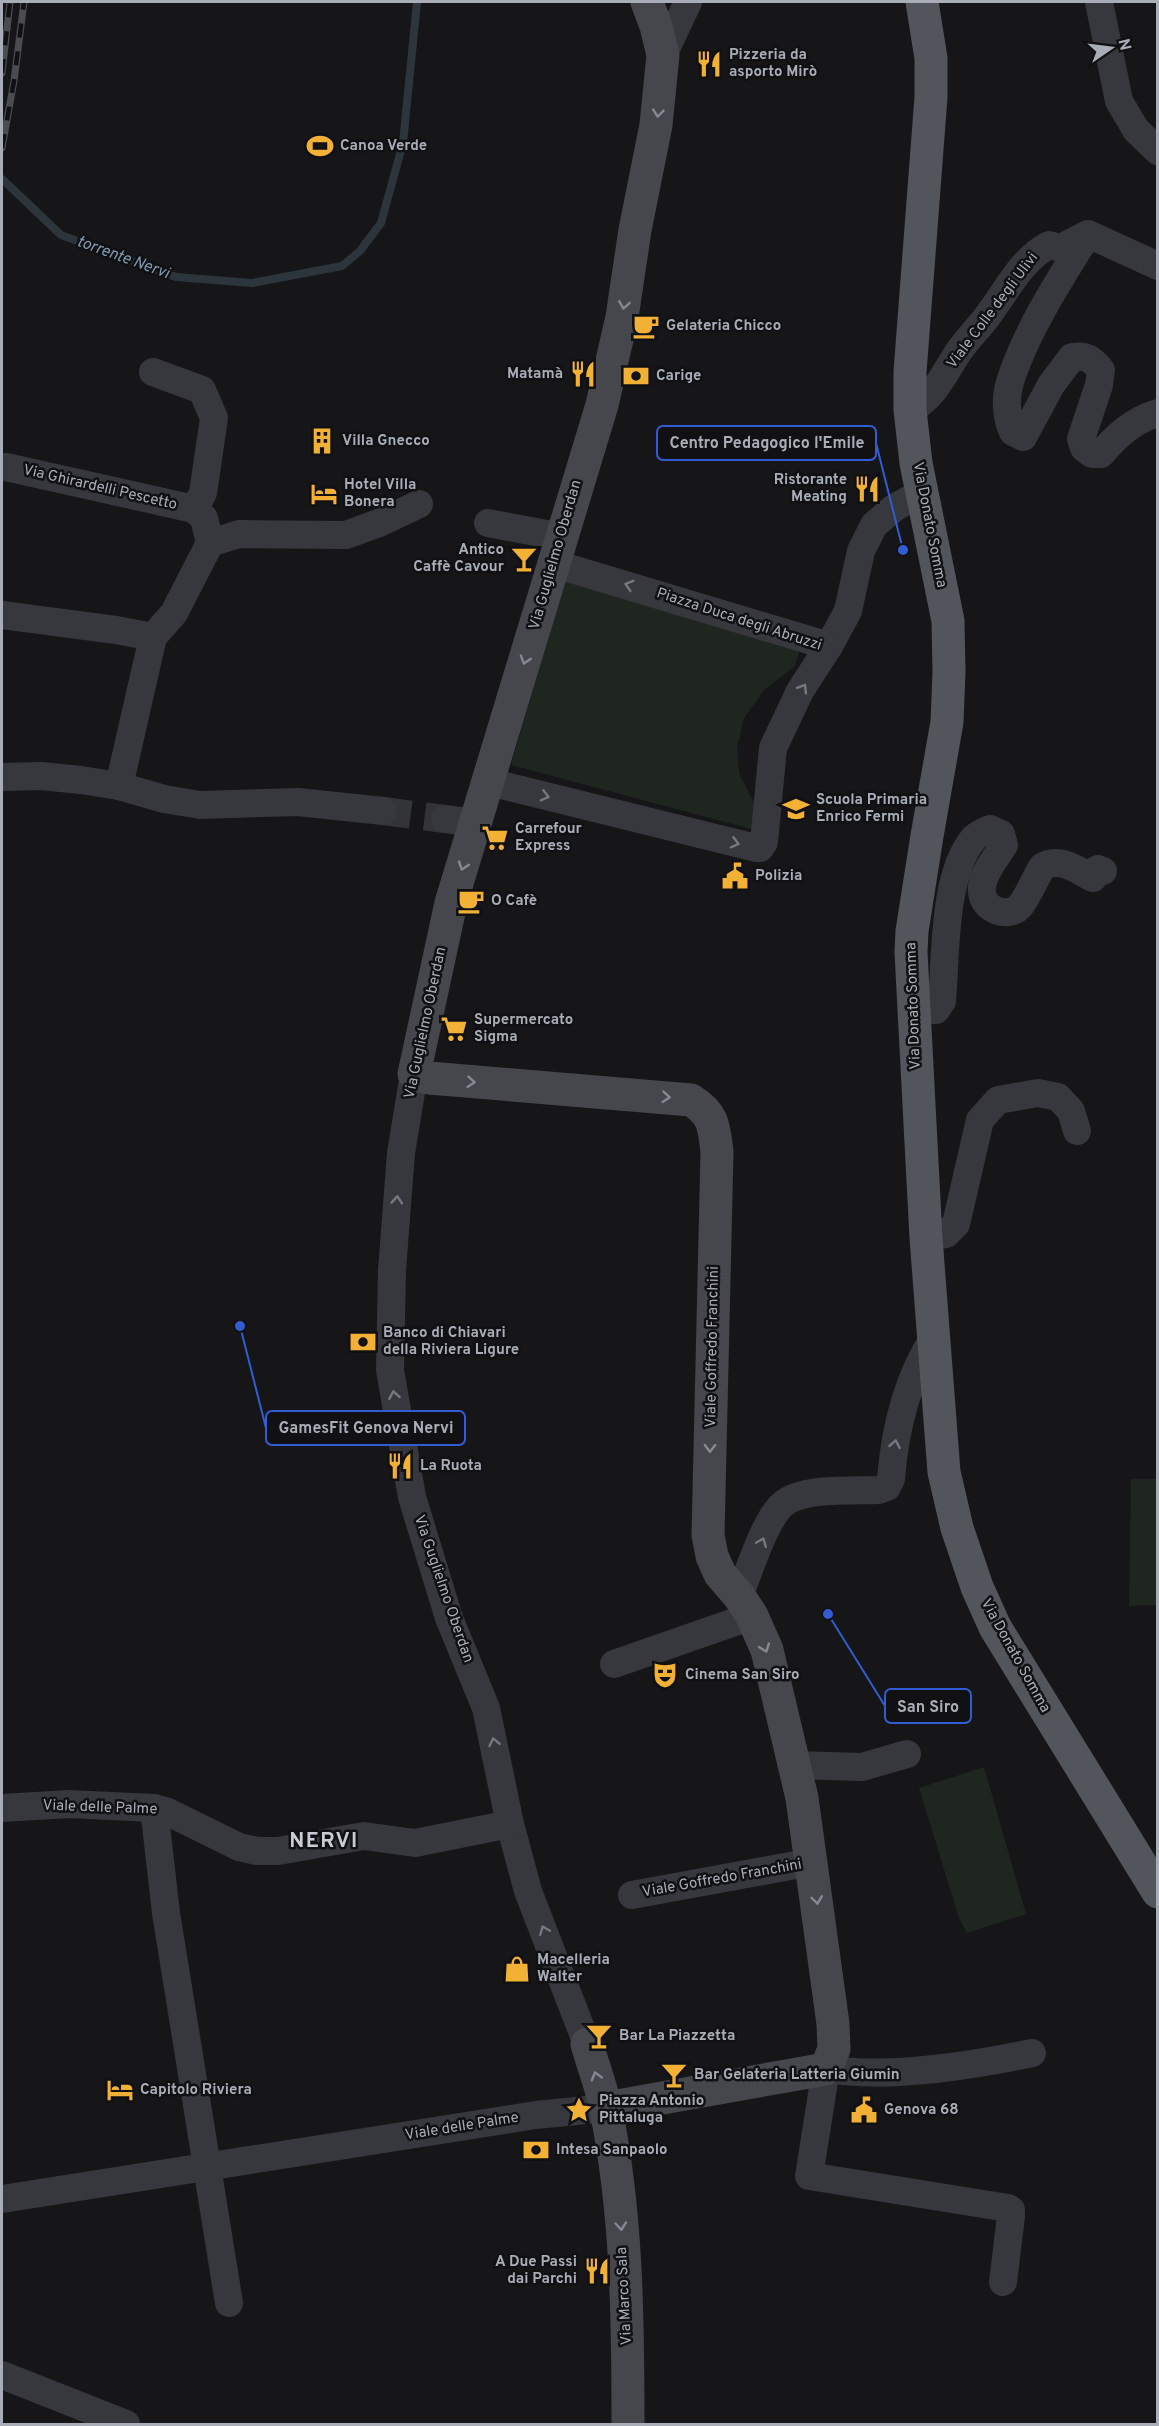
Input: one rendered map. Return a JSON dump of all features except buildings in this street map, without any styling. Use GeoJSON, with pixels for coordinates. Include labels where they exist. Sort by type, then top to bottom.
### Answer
{"type":"FeatureCollection","features":[{"type":"Feature","properties":{"kind":"main road","name":"Via Donato Somma"},"geometry":{"type":"LineString","coordinates":[[922,2],[931,58],[931,97],[910,372],[910,410],[921,493],[948,621],[949,672],[947,722],[912,931],[913,1010],[926,1238],[944,1472],[957,1528],[977,1587],[995,1627],[1158,1892]]}},
{"type":"Feature","properties":{"kind":"street","name":"Via Guglielmo Oberdan"},"geometry":{"type":"LineString","coordinates":[[587,2044],[528,1891],[510,1824],[486,1708],[449,1618],[416,1516],[390,1370],[392,1270],[400,1164],[414,1074],[451,903],[461,821],[489,782],[602,405],[622,317],[635,230],[656,125],[663,55],[647,2]]}},
{"type":"Feature","properties":{"kind":"street"},"geometry":{"type":"LineString","coordinates":[[663,55],[688,2]]}},
{"type":"Feature","properties":{"kind":"street"},"geometry":{"type":"LineString","coordinates":[[1099,2],[1119,101],[1136,130],[1158,151]]}},
{"type":"Feature","properties":{"kind":"street"},"geometry":{"type":"LineString","coordinates":[[1158,266],[1088,234],[1068,265],[1028,340],[1010,384],[1007,420],[1013,432],[1023,437],[1052,384],[1072,357],[1082,356],[1093,360],[1101,370],[1099,385],[1080,439],[1084,448],[1092,454],[1101,454],[1114,438],[1142,417],[1158,413]]}},
{"type":"Feature","properties":{"kind":"street","name":"Viale Colle degli Ulivi"},"geometry":{"type":"LineString","coordinates":[[910,410],[925,402],[939,385],[958,352],[1038,250],[1049,244],[1061,248],[1088,234]]}},
{"type":"Feature","properties":{"kind":"street","name":"Via Ghirardelli Pescetto"},"geometry":{"type":"LineString","coordinates":[[153,372],[202,390],[214,418],[203,493],[194,509]]}},
{"type":"Feature","properties":{"kind":"street","name":"Via Ghirardelli Pescetto"},"geometry":{"type":"LineString","coordinates":[[6,467],[194,509],[204,518],[210,543]]}},
{"type":"Feature","properties":{"kind":"street"},"geometry":{"type":"LineString","coordinates":[[829,646],[848,611],[861,551],[874,525],[894,508],[921,493]]}},
{"type":"Feature","properties":{"kind":"street"},"geometry":{"type":"LineString","coordinates":[[119,786],[153,637],[174,613],[210,543],[239,534],[346,535],[419,504]]}},
{"type":"Feature","properties":{"kind":"street","name":"Piazza Duca degli Abruzzi"},"geometry":{"type":"LineString","coordinates":[[488,523],[829,646],[800,691],[773,748],[764,842],[760,848],[756,849],[489,782]]}},
{"type":"Feature","properties":{"kind":"street"},"geometry":{"type":"LineString","coordinates":[[2,615],[153,637]]}},
{"type":"Feature","properties":{"kind":"street"},"geometry":{"type":"LineString","coordinates":[[2,777],[41,776],[81,780],[119,786],[164,800],[200,805],[298,802],[382,811]]}},
{"type":"Feature","properties":{"kind":"street"},"geometry":{"type":"LineString","coordinates":[[913,1010],[936,1010],[942,1001],[949,911],[955,874],[965,850],[976,836],[990,829],[1001,834],[1004,845],[983,880],[981,893],[987,906],[998,912],[1010,912],[1020,907],[1042,867],[1047,864],[1067,864],[1093,878],[1095,871],[1098,869],[1103,871]]}},
{"type":"Feature","properties":{"kind":"street","name":"Viale Goffredo Franchini"},"geometry":{"type":"LineString","coordinates":[[414,1074],[429,1078],[691,1100],[709,1114],[715,1130],[717,1152],[708,1535],[712,1556],[720,1574],[745,1606],[767,1650],[795,1765],[812,1862],[833,2024],[834,2049],[826,2069]]}},
{"type":"Feature","properties":{"kind":"street"},"geometry":{"type":"LineString","coordinates":[[926,1238],[946,1234],[956,1224],[980,1120],[998,1100],[1038,1093],[1058,1097],[1071,1111],[1077,1131]]}},
{"type":"Feature","properties":{"kind":"street"},"geometry":{"type":"LineString","coordinates":[[614,1664],[745,1606],[772,1516],[785,1503],[817,1493],[879,1490],[887,1487],[891,1479],[902,1404],[922,1356],[933,1339]]}},
{"type":"Feature","properties":{"kind":"street"},"geometry":{"type":"LineString","coordinates":[[795,1765],[862,1767],[907,1754]]}},
{"type":"Feature","properties":{"kind":"street","name":"Viale delle Palme"},"geometry":{"type":"LineString","coordinates":[[2,1808],[69,1804],[154,1808],[168,1812],[239,1847],[257,1851],[278,1851],[364,1836],[415,1843],[510,1824]]}},
{"type":"Feature","properties":{"kind":"street"},"geometry":{"type":"LineString","coordinates":[[154,1808],[166,1914],[229,2303]]}},
{"type":"Feature","properties":{"kind":"street","name":"Viale Goffredo Franchini"},"geometry":{"type":"LineString","coordinates":[[632,1895],[812,1862]]}},
{"type":"Feature","properties":{"kind":"street"},"geometry":{"type":"LineString","coordinates":[[587,2044],[613,2107],[826,2069],[865,2074],[981,2063],[1032,2053]]}},
{"type":"Feature","properties":{"kind":"street"},"geometry":{"type":"LineString","coordinates":[[826,2069],[809,2176],[1008,2208],[1011,2216],[1003,2283]]}},
{"type":"Feature","properties":{"kind":"street","name":"Viale delle Palme"},"geometry":{"type":"LineString","coordinates":[[2,2199],[538,2115],[613,2107]]}},
{"type":"Feature","properties":{"kind":"street","name":"Via Marco Sala"},"geometry":{"type":"LineString","coordinates":[[613,2107],[616,2168],[626,2272],[628,2424]]}},
{"type":"Feature","properties":{"kind":"street"},"geometry":{"type":"LineString","coordinates":[[2,2375],[126,2424]]}},
{"type":"Feature","properties":{"kind":"shaded area"},"geometry":{"type":"Polygon","coordinates":[[[565,581],[800,649],[795,666],[764,690],[744,718],[737,749],[739,773],[760,815],[755,830],[511,765],[565,581]]]}},
{"type":"Feature","properties":{"kind":"shaded area"},"geometry":{"type":"Polygon","coordinates":[[[1131,1479],[1157,1479],[1157,1605],[1129,1606],[1131,1479]]]}},
{"type":"Feature","properties":{"kind":"shaded area"},"geometry":{"type":"Polygon","coordinates":[[[984,1767],[1026,1914],[967,1933],[959,1918],[919,1788],[984,1767]]]}},
{"type":"Feature","properties":{"kind":"waterway","name":"torrente Nervi"},"geometry":{"type":"LineString","coordinates":[[2,179],[61,235],[176,277],[252,283],[342,266],[360,251],[381,223],[403,143],[417,2]]}},
{"type":"Feature","properties":{"kind":"tunnel"},"geometry":{"type":"LineString","coordinates":[[383,811],[445,819]]}},
{"type":"Feature","properties":{"kind":"railway"},"geometry":{"type":"LineString","coordinates":[[2,73],[10,2]]}},
{"type":"Feature","properties":{"kind":"railway"},"geometry":{"type":"LineString","coordinates":[[2,148],[14,81],[24,2]]}},
{"type":"Feature","properties":{"kind":"place","name":"Pizzeria da asporto Mirò"},"geometry":{"type":"Point","coordinates":[709,64]}},
{"type":"Feature","properties":{"kind":"place","name":"Canoa Verde"},"geometry":{"type":"Point","coordinates":[320,146]}},
{"type":"Feature","properties":{"kind":"place","name":"Gelateria Chicco"},"geometry":{"type":"Point","coordinates":[646,326]}},
{"type":"Feature","properties":{"kind":"place","name":"Matamà"},"geometry":{"type":"Point","coordinates":[583,374]}},
{"type":"Feature","properties":{"kind":"place","name":"Carige"},"geometry":{"type":"Point","coordinates":[636,376]}},
{"type":"Feature","properties":{"kind":"place","name":"Villa Gnecco"},"geometry":{"type":"Point","coordinates":[322,441]}},
{"type":"Feature","properties":{"kind":"place","name":"Ristorante Meating"},"geometry":{"type":"Point","coordinates":[867,489]}},
{"type":"Feature","properties":{"kind":"place","name":"Hotel Villa Bonera"},"geometry":{"type":"Point","coordinates":[324,494]}},
{"type":"Feature","properties":{"kind":"place","name":"Centro Pedagogico l'Emile"},"geometry":{"type":"Point","coordinates":[903,550]}},
{"type":"Feature","properties":{"kind":"place","name":"Antico Caffè Cavour"},"geometry":{"type":"Point","coordinates":[524,559]}},
{"type":"Feature","properties":{"kind":"place","name":"Scuola Primaria Enrico Fermi"},"geometry":{"type":"Point","coordinates":[796,809]}},
{"type":"Feature","properties":{"kind":"place","name":"Carrefour Express"},"geometry":{"type":"Point","coordinates":[495,838]}},
{"type":"Feature","properties":{"kind":"place","name":"Polizia"},"geometry":{"type":"Point","coordinates":[735,876]}},
{"type":"Feature","properties":{"kind":"place","name":"O Cafè"},"geometry":{"type":"Point","coordinates":[471,901]}},
{"type":"Feature","properties":{"kind":"place","name":"Supermercato Sigma"},"geometry":{"type":"Point","coordinates":[454,1029]}},
{"type":"Feature","properties":{"kind":"place","name":"GamesFit Genova Nervi"},"geometry":{"type":"Point","coordinates":[240,1326]}},
{"type":"Feature","properties":{"kind":"place","name":"Banco di Chiavari della Riviera Ligure"},"geometry":{"type":"Point","coordinates":[363,1342]}},
{"type":"Feature","properties":{"kind":"place","name":"La Ruota"},"geometry":{"type":"Point","coordinates":[400,1466]}},
{"type":"Feature","properties":{"kind":"place","name":"San Siro"},"geometry":{"type":"Point","coordinates":[828,1614]}},
{"type":"Feature","properties":{"kind":"place","name":"Cinema San Siro"},"geometry":{"type":"Point","coordinates":[665,1675]}},
{"type":"Feature","properties":{"kind":"place","name":"Macelleria Walter"},"geometry":{"type":"Point","coordinates":[517,1969]}},
{"type":"Feature","properties":{"kind":"place","name":"Bar La Piazzetta"},"geometry":{"type":"Point","coordinates":[599,2036]}},
{"type":"Feature","properties":{"kind":"place","name":"Bar Gelateria Latteria Giumin"},"geometry":{"type":"Point","coordinates":[674,2075]}},
{"type":"Feature","properties":{"kind":"place","name":"Capitolo Riviera"},"geometry":{"type":"Point","coordinates":[120,2090]}},
{"type":"Feature","properties":{"kind":"place","name":"Piazza Antonio Pittaluga"},"geometry":{"type":"Point","coordinates":[579,2110]}},
{"type":"Feature","properties":{"kind":"place","name":"Genova 68"},"geometry":{"type":"Point","coordinates":[864,2110]}},
{"type":"Feature","properties":{"kind":"place","name":"Intesa Sanpaolo"},"geometry":{"type":"Point","coordinates":[536,2150]}},
{"type":"Feature","properties":{"kind":"place","name":"A Due Passi dai Parchi"},"geometry":{"type":"Point","coordinates":[597,2271]}},
{"type":"Feature","properties":{"kind":"district","name":"NERVI"},"geometry":{"type":"Point","coordinates":[324,1841]}}]}
